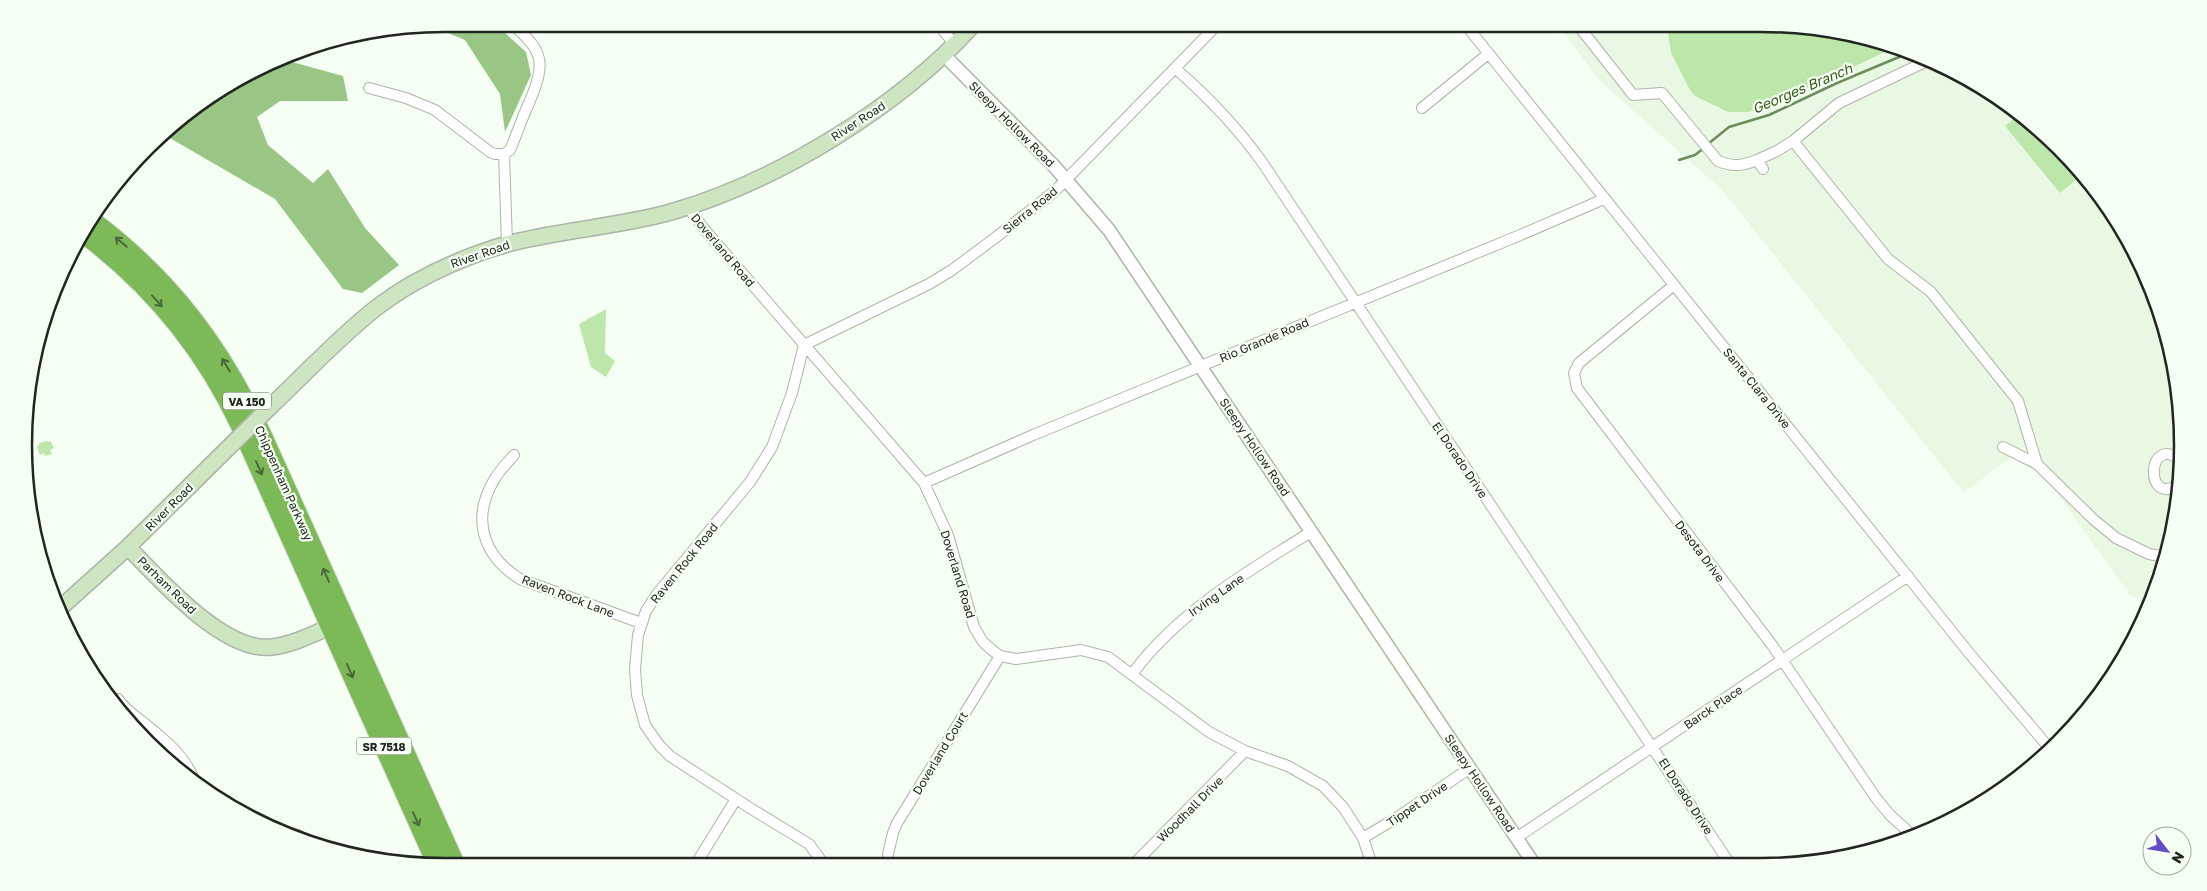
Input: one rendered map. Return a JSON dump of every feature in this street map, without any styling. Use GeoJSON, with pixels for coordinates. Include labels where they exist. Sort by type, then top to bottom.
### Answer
{"type":"FeatureCollection","features":[{"type":"Feature","properties":{"kind":"highway","name":"Chippenham Parkway"},"geometry":{"type":"LineString","coordinates":[[97,224],[123,244],[157,276],[194,318],[222,358],[251,409],[338,623]]}},
{"type":"Feature","properties":{"kind":"highway","name":"Chippenham Parkway"},"geometry":{"type":"LineString","coordinates":[[88,238],[118,262],[152,296],[183,333],[211,373],[239,424],[338,623]]}},
{"type":"Feature","properties":{"kind":"highway","name":"SR 7518"},"geometry":{"type":"LineString","coordinates":[[338,623],[435,858]]}},
{"type":"Feature","properties":{"kind":"highway","name":"SR 7518"},"geometry":{"type":"LineString","coordinates":[[338,623],[453,858]]}},
{"type":"Feature","properties":{"kind":"main road","name":"River Road"},"geometry":{"type":"LineString","coordinates":[[64,604],[128,547],[349,332],[398,293],[451,264],[507,244],[550,234],[621,223],[687,206],[743,186],[803,155],[886,103],[949,50],[966,32]]}},
{"type":"Feature","properties":{"kind":"main road","name":"Parham Road"},"geometry":{"type":"LineString","coordinates":[[128,547],[199,616],[243,642],[266,648],[279,646],[338,623]]}},
{"type":"Feature","properties":{"kind":"street"},"geometry":{"type":"LineString","coordinates":[[369,88],[406,98],[435,110],[490,152],[504,154],[510,150],[540,75],[539,56],[534,46],[519,32]]}},
{"type":"Feature","properties":{"kind":"street"},"geometry":{"type":"LineString","coordinates":[[941,32],[949,50]]}},
{"type":"Feature","properties":{"kind":"street","name":"Sierra Road"},"geometry":{"type":"LineString","coordinates":[[804,345],[952,270],[995,238],[1066,179],[1210,32]]}},
{"type":"Feature","properties":{"kind":"street","name":"Santa Clara Drive"},"geometry":{"type":"LineString","coordinates":[[1471,32],[1908,576],[2047,745]]}},
{"type":"Feature","properties":{"kind":"street"},"geometry":{"type":"LineString","coordinates":[[1583,32],[1633,95],[1662,93],[1708,151],[1718,161],[1731,166],[1760,164],[1780,155],[1793,141],[1839,103],[1920,64]]}},
{"type":"Feature","properties":{"kind":"street","name":"Sleepy Hollow Road"},"geometry":{"type":"LineString","coordinates":[[949,50],[1066,179],[1109,230],[1530,858]]}},
{"type":"Feature","properties":{"kind":"street"},"geometry":{"type":"LineString","coordinates":[[1422,108],[1488,54]]}},
{"type":"Feature","properties":{"kind":"street","name":"El Dorado Drive"},"geometry":{"type":"LineString","coordinates":[[1176,68],[1215,104],[1245,138],[1726,858]]}},
{"type":"Feature","properties":{"kind":"street"},"geometry":{"type":"LineString","coordinates":[[1793,141],[1888,258],[1931,292],[2018,401],[2037,464]]}},
{"type":"Feature","properties":{"kind":"street"},"geometry":{"type":"LineString","coordinates":[[504,154],[507,244]]}},
{"type":"Feature","properties":{"kind":"street","name":"Rio Grande Road"},"geometry":{"type":"LineString","coordinates":[[924,483],[1033,435],[1526,233],[1604,199]]}},
{"type":"Feature","properties":{"kind":"street","name":"Doverland Road"},"geometry":{"type":"LineString","coordinates":[[687,206],[704,230],[924,483],[948,535],[976,632],[983,642],[1000,656]]}},
{"type":"Feature","properties":{"kind":"street","name":"Desota Drive"},"geometry":{"type":"LineString","coordinates":[[1674,285],[1583,359],[1575,369],[1575,381],[1585,400],[1783,660],[1876,798],[1890,815],[1908,832]]}},
{"type":"Feature","properties":{"kind":"street","name":"Raven Rock Road"},"geometry":{"type":"LineString","coordinates":[[804,345],[792,393],[781,425],[763,462],[735,502],[657,594],[641,623],[636,648],[635,686],[645,725],[659,745],[670,756],[809,844],[819,858]]}},
{"type":"Feature","properties":{"kind":"street"},"geometry":{"type":"LineString","coordinates":[[2003,447],[2037,464],[2093,519],[2116,538],[2149,554],[2159,556]]}},
{"type":"Feature","properties":{"kind":"street"},"geometry":{"type":"LineString","coordinates":[[2172,486],[2166,488],[2158,484],[2153,476],[2155,462],[2174,450]]}},
{"type":"Feature","properties":{"kind":"street","name":"Raven Rock Lane"},"geometry":{"type":"LineString","coordinates":[[514,455],[493,480],[484,508],[482,526],[485,539],[494,558],[520,579],[641,623]]}},
{"type":"Feature","properties":{"kind":"street"},"geometry":{"type":"LineString","coordinates":[[2167,455],[2174,457]]}},
{"type":"Feature","properties":{"kind":"street","name":"Irving Lane"},"geometry":{"type":"LineString","coordinates":[[1133,673],[1155,645],[1181,620],[1311,532]]}},
{"type":"Feature","properties":{"kind":"street","name":"Barck Place"},"geometry":{"type":"LineString","coordinates":[[1516,838],[1908,576]]}},
{"type":"Feature","properties":{"kind":"street"},"geometry":{"type":"LineString","coordinates":[[1000,656],[1024,659],[1068,652],[1089,651],[1108,657],[1133,673],[1209,732],[1245,751],[1288,766],[1322,786],[1343,808],[1363,838],[1370,858]]}},
{"type":"Feature","properties":{"kind":"street","name":"Doverland Court"},"geometry":{"type":"LineString","coordinates":[[888,854],[897,823],[1000,656]]}},
{"type":"Feature","properties":{"kind":"street"},"geometry":{"type":"LineString","coordinates":[[129,711],[152,729],[183,759],[191,770]]}},
{"type":"Feature","properties":{"kind":"street","name":"Woodhall Drive"},"geometry":{"type":"LineString","coordinates":[[1140,858],[1245,751]]}},
{"type":"Feature","properties":{"kind":"street","name":"Tippet Drive"},"geometry":{"type":"LineString","coordinates":[[1363,838],[1376,832],[1470,768]]}},
{"type":"Feature","properties":{"kind":"street"},"geometry":{"type":"LineString","coordinates":[[700,858],[736,799]]}},
{"type":"Feature","properties":{"kind":"shaded area"},"geometry":{"type":"Polygon","coordinates":[[[1563,32],[1761,32],[1789,33],[1842,40],[1894,54],[1944,75],[1991,102],[2054,153],[2105,216],[2132,263],[2153,313],[2167,365],[2174,418],[2174,473],[2167,526],[2153,578],[2144,602],[2130,595],[2024,447],[1964,493],[1721,189],[1601,82],[1563,32]]]}},
{"type":"Feature","properties":{"kind":"green space"},"geometry":{"type":"Polygon","coordinates":[[[446,32],[504,32],[526,52],[531,75],[505,132],[500,94],[465,40],[446,32]]]}},
{"type":"Feature","properties":{"kind":"green space"},"geometry":{"type":"Polygon","coordinates":[[[1668,33],[1789,33],[1842,40],[1885,52],[1833,77],[1749,112],[1728,112],[1695,96],[1690,90],[1671,53],[1668,33]]]}},
{"type":"Feature","properties":{"kind":"green space"},"geometry":{"type":"Polygon","coordinates":[[[292,62],[343,76],[348,101],[280,101],[257,117],[268,145],[313,183],[328,169],[365,228],[399,265],[362,293],[343,289],[275,199],[170,138],[216,102],[263,75],[292,62]]]}},
{"type":"Feature","properties":{"kind":"green space"},"geometry":{"type":"Polygon","coordinates":[[[2014,119],[2054,153],[2077,179],[2060,193],[2005,126],[2014,119]]]}},
{"type":"Feature","properties":{"kind":"green space"},"geometry":{"type":"Polygon","coordinates":[[[606,309],[605,353],[615,361],[606,377],[591,367],[579,324],[606,309]]]}},
{"type":"Feature","properties":{"kind":"green space"},"geometry":{"type":"Polygon","coordinates":[[[51,442],[54,448],[50,450],[52,454],[45,456],[44,453],[40,455],[37,447],[40,443],[51,442]]]}},
{"type":"Feature","properties":{"kind":"waterway","name":"Georges Branch"},"geometry":{"type":"LineString","coordinates":[[1708,144],[1729,127],[1769,115],[1837,83],[1900,56]]}},
{"type":"Feature","properties":{"kind":"waterway","name":"Georges Branch"},"geometry":{"type":"LineString","coordinates":[[1679,160],[1695,155],[1704,148]]}}]}
